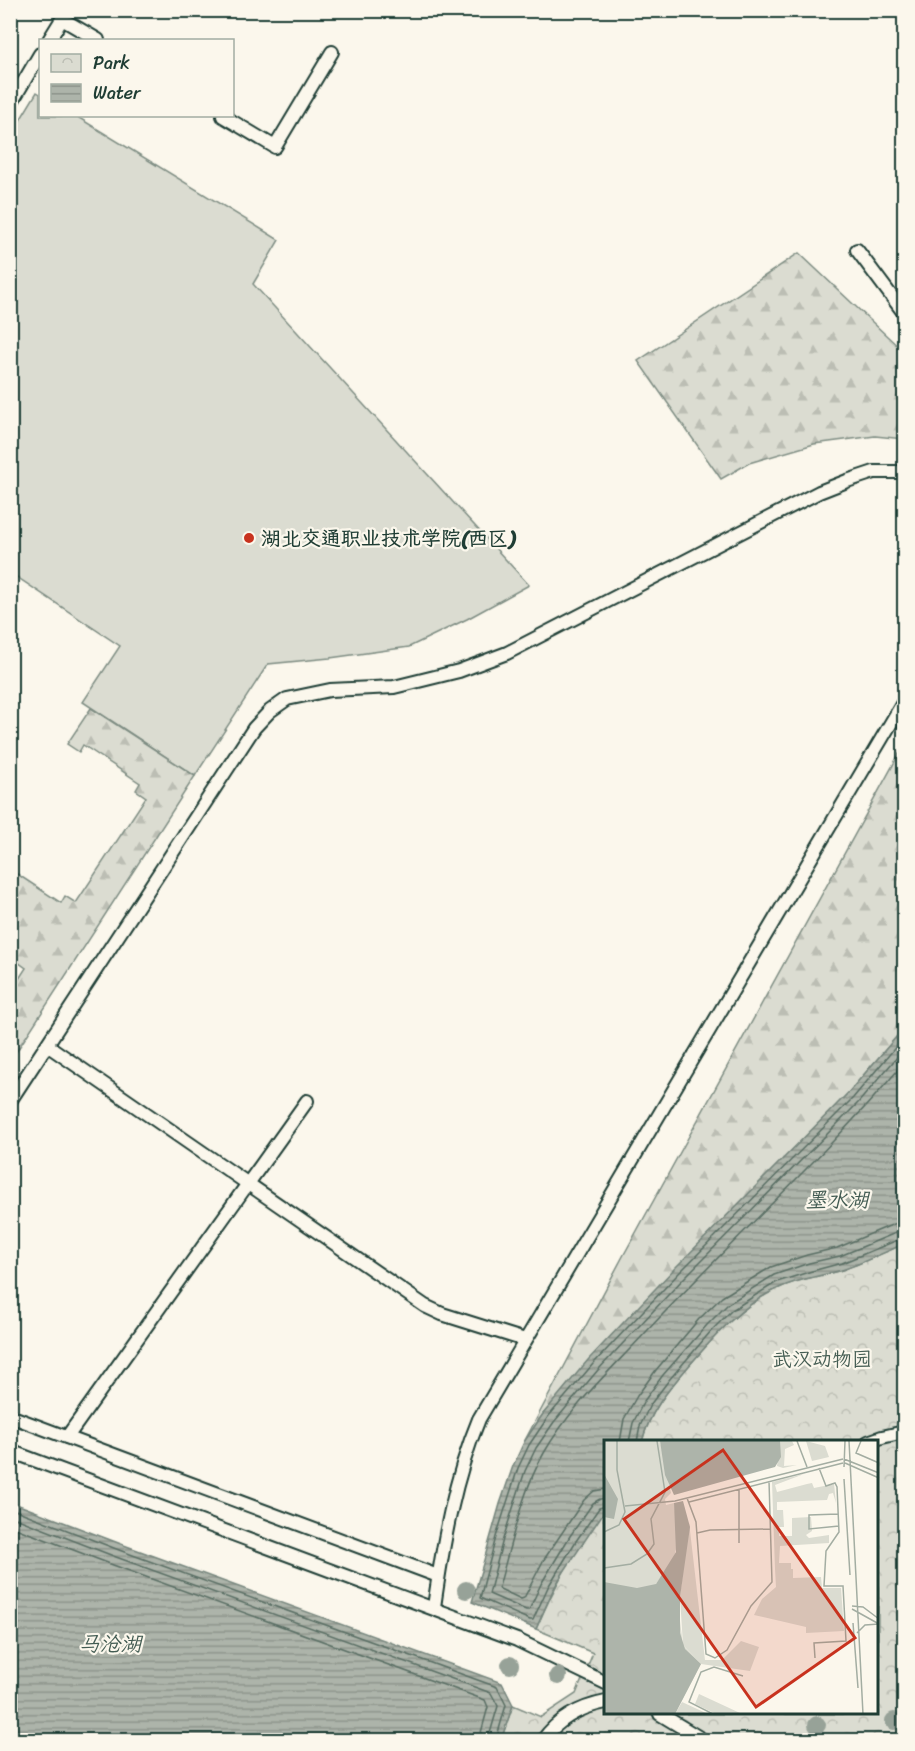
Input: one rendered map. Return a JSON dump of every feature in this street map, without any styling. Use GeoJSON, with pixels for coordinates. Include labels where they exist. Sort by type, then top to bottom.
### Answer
{"type":"FeatureCollection","features":[{"type":"Feature","properties":{"kind":"lane"},"geometry":{"type":"LineString","coordinates":[[50,39],[62,19],[96,39]]}},
{"type":"Feature","properties":{"kind":"lane"},"geometry":{"type":"LineString","coordinates":[[225,117],[275,147],[332,52]]}},
{"type":"Feature","properties":{"kind":"lane"},"geometry":{"type":"LineString","coordinates":[[10,105],[39,56]]}},
{"type":"Feature","properties":{"kind":"lane"},"geometry":{"type":"LineString","coordinates":[[857,250],[904,313]]}},
{"type":"Feature","properties":{"kind":"lane"},"geometry":{"type":"LineString","coordinates":[[10,1101],[254,728],[270,711],[287,699],[330,690],[394,687],[459,671],[507,653],[819,492],[874,472],[904,472]]}},
{"type":"Feature","properties":{"kind":"lane"},"geometry":{"type":"LineString","coordinates":[[434,1607],[450,1516],[470,1442],[479,1419],[904,701]]}},
{"type":"Feature","properties":{"kind":"lane"},"geometry":{"type":"LineString","coordinates":[[47,1045],[425,1306],[442,1314],[525,1340]]}},
{"type":"Feature","properties":{"kind":"lane"},"geometry":{"type":"LineString","coordinates":[[67,1437],[307,1101]]}},
{"type":"Feature","properties":{"kind":"lane"},"geometry":{"type":"LineString","coordinates":[[10,1416],[438,1576]]}},
{"type":"Feature","properties":{"kind":"lane"},"geometry":{"type":"LineString","coordinates":[[874,1440],[904,1432]]}},
{"type":"Feature","properties":{"kind":"lane"},"geometry":{"type":"LineString","coordinates":[[10,1451],[434,1607],[527,1644],[604,1682]]}},
{"type":"Feature","properties":{"kind":"lane"},"geometry":{"type":"LineString","coordinates":[[543,1740],[565,1718],[604,1703]]}},
{"type":"Feature","properties":{"kind":"lane"},"geometry":{"type":"LineString","coordinates":[[663,1715],[703,1740]]}},
{"type":"Feature","properties":{"kind":"green space","name":"湖北交通职业技术学院(西区)"},"geometry":{"type":"Polygon","coordinates":[[[37,92],[39,93],[39,117],[78,117],[279,240],[253,284],[529,585],[409,647],[268,664],[195,776],[83,702],[120,646],[11,573],[11,135],[37,92]]]}},
{"type":"Feature","properties":{"kind":"green space"},"geometry":{"type":"Polygon","coordinates":[[[799,253],[904,352],[904,439],[875,436],[814,444],[749,463],[721,479],[638,361],[799,253]]]}},
{"type":"Feature","properties":{"kind":"green space"},"geometry":{"type":"Polygon","coordinates":[[[91,708],[195,776],[11,1060],[11,991],[26,968],[11,957],[11,870],[61,903],[65,896],[76,903],[146,797],[136,790],[140,783],[83,745],[79,752],[67,744],[91,708]]]}},
{"type":"Feature","properties":{"kind":"green space"},"geometry":{"type":"Polygon","coordinates":[[[904,745],[904,1028],[848,1093],[543,1414],[524,1442],[622,1258],[904,745]]]}},
{"type":"Feature","properties":{"kind":"green space","name":"武汉动物园"},"geometry":{"type":"Polygon","coordinates":[[[904,1244],[904,1740],[501,1740],[513,1705],[541,1717],[576,1694],[593,1653],[536,1629],[566,1567],[604,1512],[604,1715],[879,1715],[879,1440],[643,1440],[649,1421],[673,1385],[697,1356],[740,1313],[765,1295],[787,1285],[845,1269],[904,1244]]]}},
{"type":"Feature","properties":{"kind":"water","name":"墨水湖"},"geometry":{"type":"Polygon","coordinates":[[[904,1028],[904,1244],[845,1269],[787,1285],[752,1303],[718,1334],[673,1385],[649,1421],[643,1440],[604,1440],[604,1512],[553,1590],[536,1629],[472,1602],[513,1466],[524,1442],[543,1414],[588,1360],[673,1270],[848,1093],[904,1028]]]}},
{"type":"Feature","properties":{"kind":"water","name":"马沧湖"},"geometry":{"type":"Polygon","coordinates":[[[11,1502],[502,1683],[513,1705],[501,1740],[11,1740],[11,1502]]]}},
{"type":"Feature","properties":{"kind":"place","name":"湖北交通职业技术学院(西区)"},"geometry":{"type":"Point","coordinates":[249,538]}}]}
